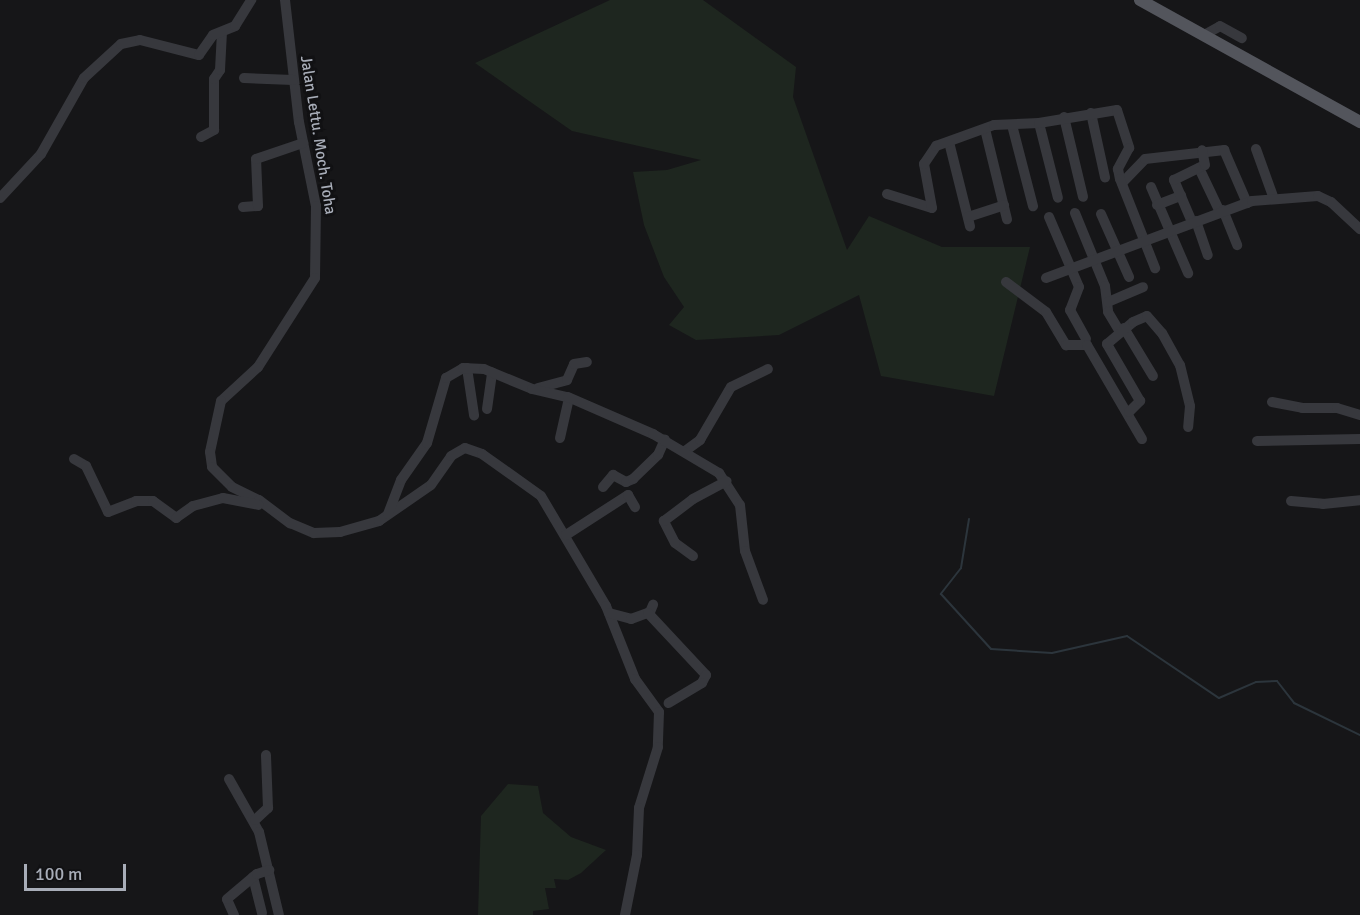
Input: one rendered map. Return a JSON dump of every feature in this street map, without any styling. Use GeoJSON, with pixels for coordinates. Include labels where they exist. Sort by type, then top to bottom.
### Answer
{"type":"FeatureCollection","features":[{"type":"Feature","properties":{"kind":"main road"},"geometry":{"type":"LineString","coordinates":[[1140,0],[1360,122]]}},
{"type":"Feature","properties":{"kind":"street"},"geometry":{"type":"LineString","coordinates":[[0,198],[41,154],[84,78],[121,44],[131,39],[150,41],[199,55],[211,38],[235,26],[251,0]]}},
{"type":"Feature","properties":{"kind":"street","name":"Jalan Lettu. Moch. Toha"},"geometry":{"type":"LineString","coordinates":[[285,0],[293,80],[316,206],[315,279],[277,340],[242,383],[221,401],[213,431],[212,467],[232,487],[303,530],[340,532],[368,526],[431,485],[451,456],[468,448],[541,496],[566,535],[609,613],[629,668],[657,707],[658,747],[639,808],[637,855],[625,915]]}},
{"type":"Feature","properties":{"kind":"street"},"geometry":{"type":"LineString","coordinates":[[1204,35],[1220,26],[1242,38]]}},
{"type":"Feature","properties":{"kind":"street"},"geometry":{"type":"LineString","coordinates":[[201,137],[214,130],[214,83],[220,70],[222,32]]}},
{"type":"Feature","properties":{"kind":"street"},"geometry":{"type":"LineString","coordinates":[[244,78],[293,80]]}},
{"type":"Feature","properties":{"kind":"street"},"geometry":{"type":"LineString","coordinates":[[887,194],[932,208],[924,164],[930,149],[985,129],[1039,123],[1091,113],[1120,112],[1129,148],[1120,177],[1155,268]]}},
{"type":"Feature","properties":{"kind":"street"},"geometry":{"type":"LineString","coordinates":[[1091,113],[1105,177]]}},
{"type":"Feature","properties":{"kind":"street"},"geometry":{"type":"LineString","coordinates":[[1064,117],[1083,197]]}},
{"type":"Feature","properties":{"kind":"street"},"geometry":{"type":"LineString","coordinates":[[1039,123],[1058,198]]}},
{"type":"Feature","properties":{"kind":"street"},"geometry":{"type":"LineString","coordinates":[[1012,125],[1033,206]]}},
{"type":"Feature","properties":{"kind":"street"},"geometry":{"type":"LineString","coordinates":[[985,129],[1007,219]]}},
{"type":"Feature","properties":{"kind":"street"},"geometry":{"type":"LineString","coordinates":[[949,142],[969,221],[1004,205]]}},
{"type":"Feature","properties":{"kind":"street"},"geometry":{"type":"LineString","coordinates":[[243,207],[258,206],[256,159],[303,143]]}},
{"type":"Feature","properties":{"kind":"street"},"geometry":{"type":"LineString","coordinates":[[1256,149],[1274,199]]}},
{"type":"Feature","properties":{"kind":"street"},"geometry":{"type":"LineString","coordinates":[[1120,177],[1145,159],[1202,150],[1227,151],[1247,202]]}},
{"type":"Feature","properties":{"kind":"street"},"geometry":{"type":"LineString","coordinates":[[1202,150],[1205,165],[1174,179],[1208,255]]}},
{"type":"Feature","properties":{"kind":"street"},"geometry":{"type":"LineString","coordinates":[[1199,168],[1237,245]]}},
{"type":"Feature","properties":{"kind":"street"},"geometry":{"type":"LineString","coordinates":[[1151,187],[1168,232],[1188,273]]}},
{"type":"Feature","properties":{"kind":"street"},"geometry":{"type":"LineString","coordinates":[[1157,205],[1181,196]]}},
{"type":"Feature","properties":{"kind":"street"},"geometry":{"type":"LineString","coordinates":[[1046,278],[1247,202],[1323,198],[1360,229]]}},
{"type":"Feature","properties":{"kind":"street"},"geometry":{"type":"LineString","coordinates":[[1075,213],[1094,259],[1108,302],[1108,312],[1153,376]]}},
{"type":"Feature","properties":{"kind":"street"},"geometry":{"type":"LineString","coordinates":[[1101,214],[1129,277]]}},
{"type":"Feature","properties":{"kind":"street"},"geometry":{"type":"LineString","coordinates":[[1049,217],[1079,291],[1070,310],[1086,339]]}},
{"type":"Feature","properties":{"kind":"street"},"geometry":{"type":"LineString","coordinates":[[1006,282],[1046,312],[1066,345],[1087,345],[1129,412],[1142,439]]}},
{"type":"Feature","properties":{"kind":"street"},"geometry":{"type":"LineString","coordinates":[[1108,302],[1143,287]]}},
{"type":"Feature","properties":{"kind":"street"},"geometry":{"type":"LineString","coordinates":[[1129,412],[1140,401],[1107,346],[1122,330],[1147,316],[1162,333],[1186,382],[1188,427]]}},
{"type":"Feature","properties":{"kind":"street"},"geometry":{"type":"LineString","coordinates":[[535,390],[567,380],[574,364],[587,362]]}},
{"type":"Feature","properties":{"kind":"street"},"geometry":{"type":"LineString","coordinates":[[685,451],[700,440],[731,387],[768,369]]}},
{"type":"Feature","properties":{"kind":"street"},"geometry":{"type":"LineString","coordinates":[[467,370],[474,415]]}},
{"type":"Feature","properties":{"kind":"street"},"geometry":{"type":"LineString","coordinates":[[388,514],[401,480],[427,443],[446,378],[453,371],[467,370],[568,401],[685,451],[727,481],[743,515],[745,551],[763,600]]}},
{"type":"Feature","properties":{"kind":"street"},"geometry":{"type":"LineString","coordinates":[[487,409],[491,376]]}},
{"type":"Feature","properties":{"kind":"street"},"geometry":{"type":"LineString","coordinates":[[560,438],[568,401]]}},
{"type":"Feature","properties":{"kind":"street"},"geometry":{"type":"LineString","coordinates":[[1272,402],[1302,408],[1337,408],[1360,415]]}},
{"type":"Feature","properties":{"kind":"street"},"geometry":{"type":"LineString","coordinates":[[1257,441],[1360,440]]}},
{"type":"Feature","properties":{"kind":"street"},"geometry":{"type":"LineString","coordinates":[[603,487],[614,475],[630,481],[664,443]]}},
{"type":"Feature","properties":{"kind":"street"},"geometry":{"type":"LineString","coordinates":[[74,459],[86,465],[108,512],[136,501],[153,501],[176,518],[193,506],[231,497],[258,504],[296,533],[303,530]]}},
{"type":"Feature","properties":{"kind":"street"},"geometry":{"type":"LineString","coordinates":[[693,556],[675,543],[664,521],[693,499],[727,481]]}},
{"type":"Feature","properties":{"kind":"street"},"geometry":{"type":"LineString","coordinates":[[566,535],[628,495],[635,507]]}},
{"type":"Feature","properties":{"kind":"street"},"geometry":{"type":"LineString","coordinates":[[1290,501],[1323,504],[1360,500]]}},
{"type":"Feature","properties":{"kind":"street"},"geometry":{"type":"LineString","coordinates":[[609,613],[626,620],[650,609],[706,675],[702,683],[669,703]]}},
{"type":"Feature","properties":{"kind":"street"},"geometry":{"type":"LineString","coordinates":[[255,820],[268,807],[266,755]]}},
{"type":"Feature","properties":{"kind":"street"},"geometry":{"type":"LineString","coordinates":[[229,779],[255,820],[279,915]]}},
{"type":"Feature","properties":{"kind":"street"},"geometry":{"type":"LineString","coordinates":[[234,915],[227,899],[253,877],[269,870]]}},
{"type":"Feature","properties":{"kind":"street"},"geometry":{"type":"LineString","coordinates":[[253,877],[262,913]]}},
{"type":"Feature","properties":{"kind":"shaded area"},"geometry":{"type":"Polygon","coordinates":[[[610,0],[703,0],[796,67],[793,97],[847,250],[869,216],[942,247],[1030,247],[994,396],[881,376],[859,295],[779,335],[696,340],[669,325],[684,307],[664,277],[644,225],[633,172],[667,170],[701,160],[572,131],[475,63],[610,0]]]}},
{"type":"Feature","properties":{"kind":"shaded area"},"geometry":{"type":"Polygon","coordinates":[[[508,784],[538,786],[543,813],[571,837],[606,850],[581,873],[568,880],[554,879],[556,888],[545,888],[549,909],[533,911],[533,915],[478,915],[481,816],[508,784]]]}},
{"type":"Feature","properties":{"kind":"waterway"},"geometry":{"type":"LineString","coordinates":[[969,519],[961,568],[941,594],[991,649],[1052,653],[1127,636],[1219,698],[1256,682],[1277,681],[1294,703],[1360,735]]}}]}
